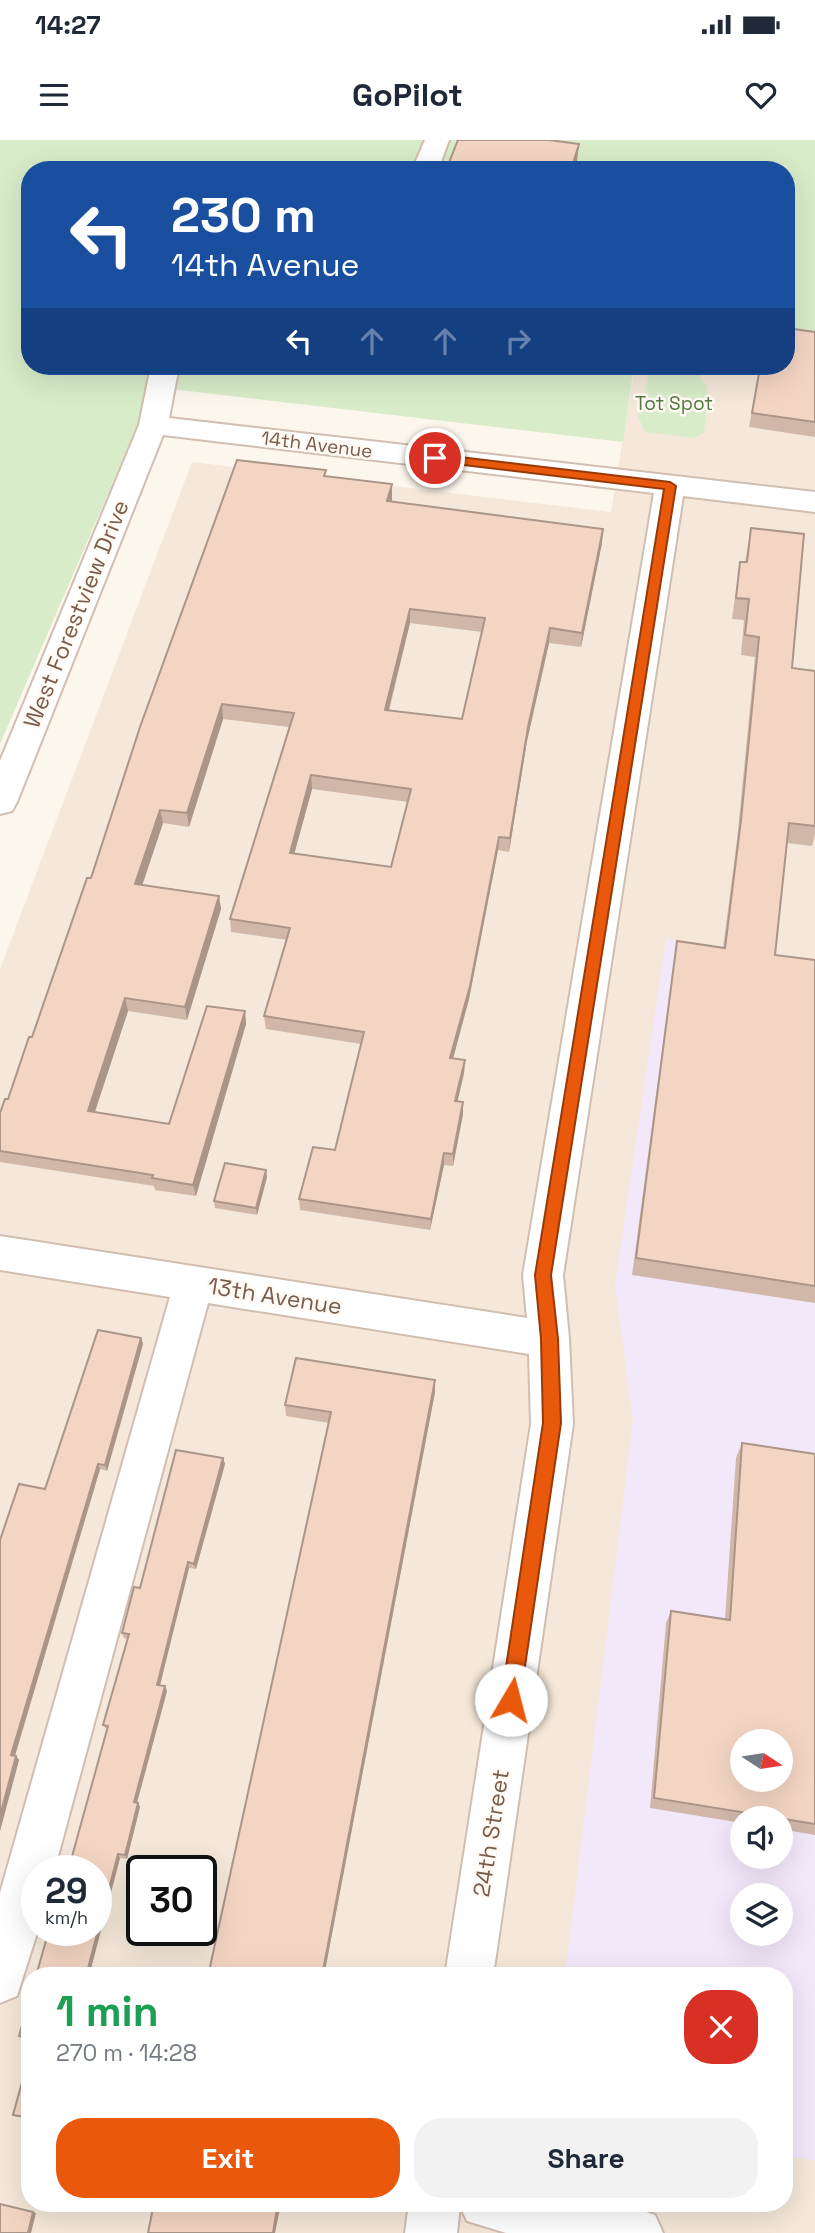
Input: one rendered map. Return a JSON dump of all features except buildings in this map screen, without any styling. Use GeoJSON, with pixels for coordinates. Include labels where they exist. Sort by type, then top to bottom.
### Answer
{"type":"FeatureCollection","features":[{"type":"Feature","properties":{"kind":"street"},"geometry":{"type":"LineString","coordinates":[[429,161],[437,140]]}},
{"type":"Feature","properties":{"kind":"street","name":"West Forestview Drive"},"geometry":{"type":"LineString","coordinates":[[0,802],[153,425],[163,375]]}},
{"type":"Feature","properties":{"kind":"street","name":"14th Avenue"},"geometry":{"type":"LineString","coordinates":[[153,425],[815,502]]}},
{"type":"Feature","properties":{"kind":"street","name":"24th Street"},"geometry":{"type":"LineString","coordinates":[[470,1967],[552,1423],[549,1339],[543,1275],[670,486]]}},
{"type":"Feature","properties":{"kind":"street","name":"13th Avenue"},"geometry":{"type":"LineString","coordinates":[[0,1253],[549,1339]]}},
{"type":"Feature","properties":{"kind":"street"},"geometry":{"type":"LineString","coordinates":[[0,1979],[194,1283]]}},
{"type":"Feature","properties":{"kind":"street"},"geometry":{"type":"LineString","coordinates":[[431,2233],[434,2212]]}},
{"type":"Feature","properties":{"kind":"street"},"geometry":{"type":"LineString","coordinates":[[531,2212],[637,2233]]}},
{"type":"Feature","properties":{"kind":"shaded area"},"geometry":{"type":"Polygon","coordinates":[[[815,341],[815,2233],[0,2233],[0,969],[192,462],[611,512],[634,375],[795,375],[795,358],[815,341]]]}},
{"type":"Feature","properties":{"kind":"shaded area"},"geometry":{"type":"Polygon","coordinates":[[[666,939],[815,959],[815,2161],[793,2157],[793,1967],[566,1967],[633,1421],[615,1285],[666,939]]]}},
{"type":"Feature","properties":{"kind":"green space"},"geometry":{"type":"Polygon","coordinates":[[[0,140],[815,140],[815,339],[795,336],[795,161],[21,161],[21,375],[633,375],[623,442],[154,387],[0,744],[0,140]]]}},
{"type":"Feature","properties":{"kind":"green space","name":"Tot Spot"},"geometry":{"type":"Polygon","coordinates":[[[647,375],[701,375],[708,388],[704,433],[694,438],[645,432],[638,416],[647,375]]]}},
{"type":"Feature","properties":{"kind":"route"},"geometry":{"type":"LineString","coordinates":[[435,458],[670,486],[543,1275],[549,1339],[552,1423],[511,1700]]}}]}
